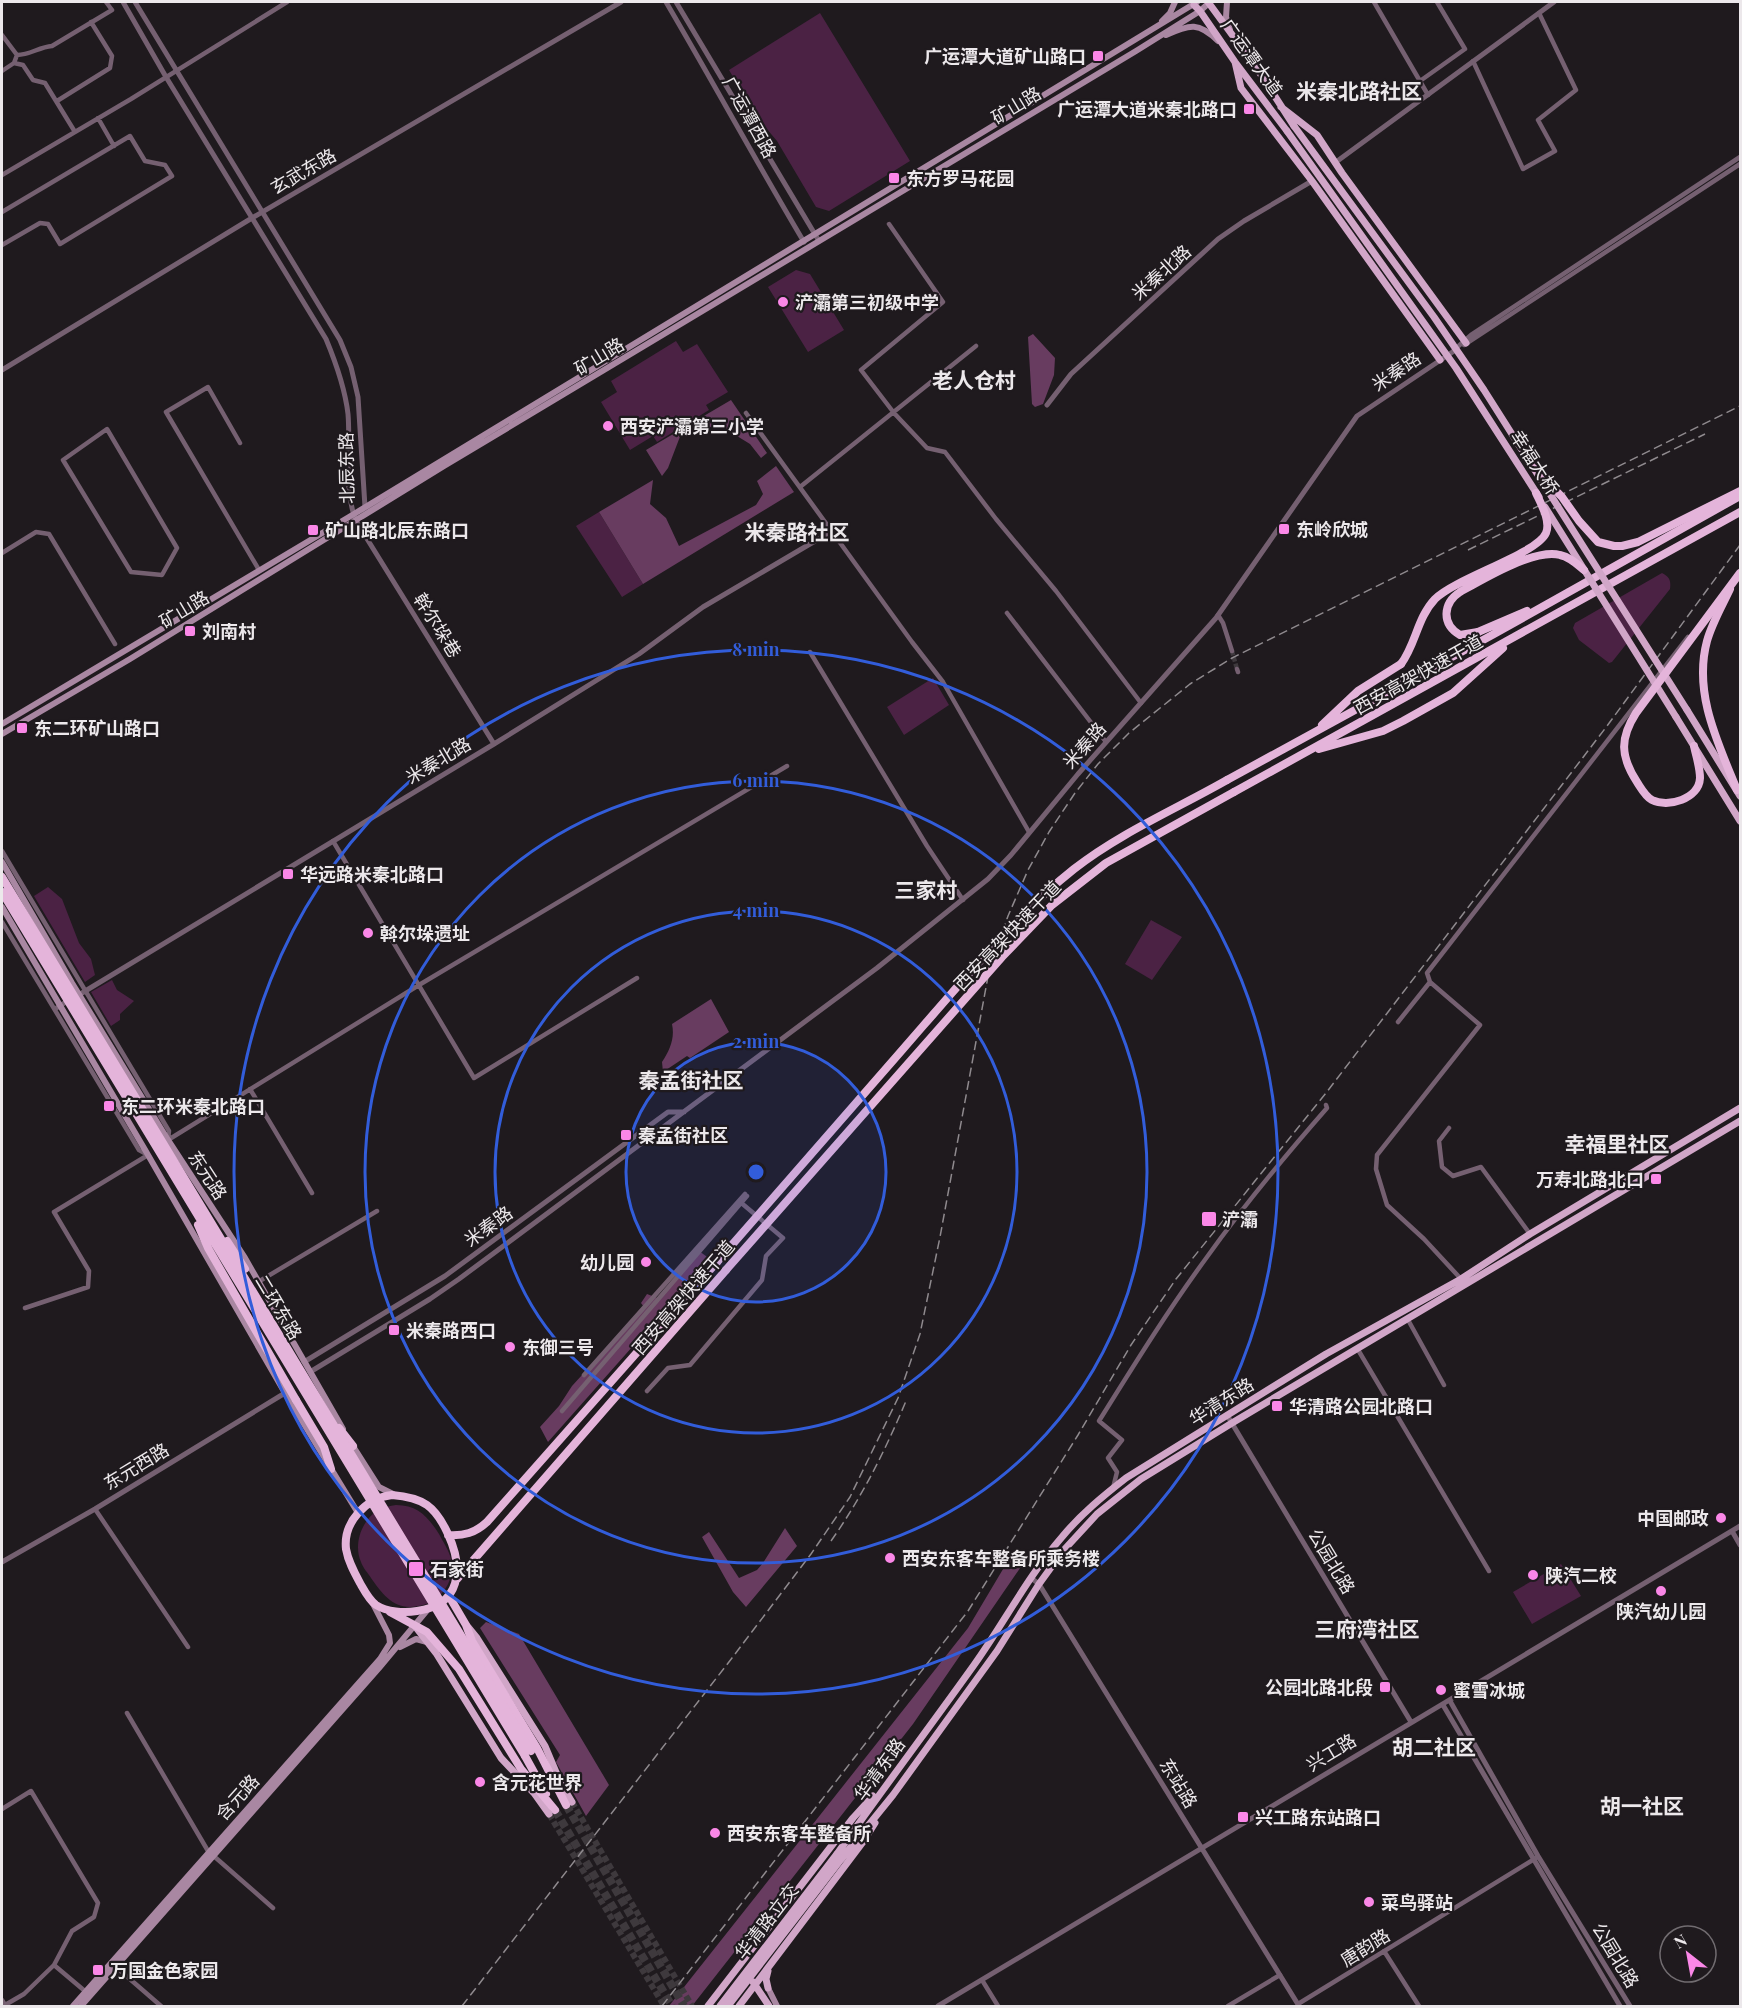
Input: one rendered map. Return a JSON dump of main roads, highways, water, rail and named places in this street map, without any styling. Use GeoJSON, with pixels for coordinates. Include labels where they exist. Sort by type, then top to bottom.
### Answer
{"type":"FeatureCollection","features":[{"type":"Feature","properties":{"kind":"highway"},"geometry":{"type":"LineString","coordinates":[[1535,469],[1562,497],[1590,534],[1598,542],[1608,546],[1622,546],[1638,542],[1740,494]]}},
{"type":"Feature","properties":{"kind":"highway"},"geometry":{"type":"LineString","coordinates":[[1315,732],[1358,691],[1401,664],[1421,619],[1437,597],[1529,548],[1544,536],[1546,519],[1536,493]]}},
{"type":"Feature","properties":{"kind":"highway","name":"西安高架快速干道"},"geometry":{"type":"LineString","coordinates":[[448,1534],[460,1536],[469,1534],[487,1522],[982,960],[1037,901],[1076,868],[1101,850],[1570,592],[1740,494]]}},
{"type":"Feature","properties":{"kind":"highway","name":"西安高架快速干道"},"geometry":{"type":"LineString","coordinates":[[457,1579],[1002,957],[1045,912],[1070,890],[1106,864],[1740,512]]}},
{"type":"Feature","properties":{"kind":"highway"},"geometry":{"type":"LineString","coordinates":[[1570,592],[1478,632],[1460,635],[1448,624],[1446,614],[1451,598],[1526,559],[1545,554],[1559,554],[1566,556],[1584,570]]}},
{"type":"Feature","properties":{"kind":"highway"},"geometry":{"type":"LineString","coordinates":[[1694,746],[1700,775],[1697,787],[1682,800],[1658,802],[1648,798],[1633,776],[1626,760],[1624,742],[1625,734],[1636,713],[1740,573]]}},
{"type":"Feature","properties":{"kind":"highway"},"geometry":{"type":"LineString","coordinates":[[1734,581],[1707,640],[1703,683],[1705,700],[1716,738],[1739,793]]}},
{"type":"Feature","properties":{"kind":"highway"},"geometry":{"type":"LineString","coordinates":[[1300,756],[1383,731],[1403,721],[1453,693],[1511,640]]}},
{"type":"Feature","properties":{"kind":"highway","name":"二环东路"},"geometry":{"type":"LineString","coordinates":[[2,877],[189,1195]]}},
{"type":"Feature","properties":{"kind":"highway","name":"二环东路"},"geometry":{"type":"LineString","coordinates":[[2,892],[528,1754]]}},
{"type":"Feature","properties":{"kind":"highway"},"geometry":{"type":"LineString","coordinates":[[189,1195],[233,1249],[343,1434],[353,1446]]}},
{"type":"Feature","properties":{"kind":"highway"},"geometry":{"type":"LineString","coordinates":[[189,1195],[208,1248],[324,1447],[331,1468]]}},
{"type":"Feature","properties":{"kind":"highway"},"geometry":{"type":"LineString","coordinates":[[382,1608],[410,1612],[429,1608],[449,1596],[457,1579],[457,1558],[437,1514],[427,1505],[397,1495],[374,1500],[358,1513],[348,1530],[347,1552],[353,1570],[370,1598],[382,1608],[427,1632],[448,1655],[459,1669],[520,1769],[552,1812]]}},
{"type":"Feature","properties":{"kind":"highway"},"geometry":{"type":"LineString","coordinates":[[449,1596],[466,1625],[472,1641],[537,1748],[558,1790]]}},
{"type":"Feature","properties":{"kind":"highway"},"geometry":{"type":"LineString","coordinates":[[528,1754],[569,1803]]}},
{"type":"Feature","properties":{"kind":"highway"},"geometry":{"type":"LineString","coordinates":[[528,1754],[552,1812]]}},
{"type":"Feature","properties":{"kind":"main road"},"geometry":{"type":"LineString","coordinates":[[1150,29],[1168,15],[1174,2]]}},
{"type":"Feature","properties":{"kind":"main road","name":"矿山路"},"geometry":{"type":"LineString","coordinates":[[2,724],[259,570],[355,517],[365,507],[1152,41],[1200,11],[1209,2]]}},
{"type":"Feature","properties":{"kind":"main road","name":"广运潭大道"},"geometry":{"type":"LineString","coordinates":[[1209,2],[1258,70],[1294,126]]}},
{"type":"Feature","properties":{"kind":"main road"},"geometry":{"type":"LineString","coordinates":[[1227,2],[1226,17],[1233,36]]}},
{"type":"Feature","properties":{"kind":"main road","name":"矿山路"},"geometry":{"type":"LineString","coordinates":[[817,238],[1194,3]]}},
{"type":"Feature","properties":{"kind":"main road","name":"广运潭大道"},"geometry":{"type":"LineString","coordinates":[[1194,3],[1287,131]]}},
{"type":"Feature","properties":{"kind":"main road"},"geometry":{"type":"LineString","coordinates":[[1152,41],[1181,28],[1195,26],[1206,30],[1226,49]]}},
{"type":"Feature","properties":{"kind":"main road"},"geometry":{"type":"LineString","coordinates":[[1235,62],[1241,88],[1311,180],[1440,360]]}},
{"type":"Feature","properties":{"kind":"main road"},"geometry":{"type":"LineString","coordinates":[[1281,107],[1317,135],[1342,174],[1465,342]]}},
{"type":"Feature","properties":{"kind":"main road","name":"幸福大桥"},"geometry":{"type":"LineString","coordinates":[[1294,126],[1434,317],[1484,390],[1739,793]]}},
{"type":"Feature","properties":{"kind":"main road","name":"幸福大桥"},"geometry":{"type":"LineString","coordinates":[[1287,131],[1450,359],[1740,821]]}},
{"type":"Feature","properties":{"kind":"main road","name":"矿山路"},"geometry":{"type":"LineString","coordinates":[[2,734],[130,659],[355,517],[806,244]]}},
{"type":"Feature","properties":{"kind":"main road"},"geometry":{"type":"LineString","coordinates":[[1731,805],[1740,826]]}},
{"type":"Feature","properties":{"kind":"main road","name":"东元路"},"geometry":{"type":"LineString","coordinates":[[2,862],[82,992],[168,1140],[258,1282],[353,1446],[379,1487],[397,1495]]}},
{"type":"Feature","properties":{"kind":"main road"},"geometry":{"type":"LineString","coordinates":[[2,907],[57,1007],[148,1155],[285,1393],[358,1513]]}},
{"type":"Feature","properties":{"kind":"main road","name":"华清东路"},"geometry":{"type":"LineString","coordinates":[[839,1856],[894,1772],[996,1634],[1031,1578],[1074,1523],[1112,1489],[1126,1478],[1326,1354],[1461,1279],[1530,1234],[1740,1108]]}},
{"type":"Feature","properties":{"kind":"main road","name":"华清东路"},"geometry":{"type":"LineString","coordinates":[[839,1856],[893,1795],[997,1651],[1039,1584],[1063,1551],[1097,1514],[1141,1479],[1232,1423],[1740,1121]]}},
{"type":"Feature","properties":{"kind":"main road","name":"含元路"},"geometry":{"type":"LineString","coordinates":[[81,2007],[88,1994],[380,1659],[390,1639],[370,1598]]}},
{"type":"Feature","properties":{"kind":"main road","name":"含元路"},"geometry":{"type":"LineString","coordinates":[[73,2007],[116,1966],[211,1854],[393,1652],[429,1608]]}},
{"type":"Feature","properties":{"kind":"main road"},"geometry":{"type":"LineString","coordinates":[[414,1625],[436,1653],[501,1758],[552,1812]]}},
{"type":"Feature","properties":{"kind":"main road"},"geometry":{"type":"LineString","coordinates":[[466,1625],[477,1638],[545,1746],[569,1803]]}},
{"type":"Feature","properties":{"kind":"main road"},"geometry":{"type":"LineString","coordinates":[[393,1652],[413,1640],[421,1640],[448,1655]]}},
{"type":"Feature","properties":{"kind":"main road"},"geometry":{"type":"LineString","coordinates":[[708,2007],[853,1818],[894,1772]]}},
{"type":"Feature","properties":{"kind":"main road"},"geometry":{"type":"LineString","coordinates":[[739,2007],[863,1842],[893,1795]]}},
{"type":"Feature","properties":{"kind":"main road","name":"华清路立交"},"geometry":{"type":"LineString","coordinates":[[720,2007],[839,1856]]}},
{"type":"Feature","properties":{"kind":"main road","name":"华清路立交"},"geometry":{"type":"LineString","coordinates":[[728,2007],[839,1856]]}},
{"type":"Feature","properties":{"kind":"main road"},"geometry":{"type":"LineString","coordinates":[[743,1960],[762,1977],[777,2007]]}},
{"type":"Feature","properties":{"kind":"main road"},"geometry":{"type":"LineString","coordinates":[[767,1986],[766,1974],[772,1963]]}},
{"type":"Feature","properties":{"kind":"main road"},"geometry":{"type":"LineString","coordinates":[[737,1968],[756,1985],[769,2007]]}},
{"type":"Feature","properties":{"kind":"main road"},"geometry":{"type":"LineString","coordinates":[[761,1993],[761,1986],[767,1986]]}},
{"type":"Feature","properties":{"kind":"tunnel"},"geometry":{"type":"LineString","coordinates":[[1232,651],[1237,669]]}},
{"type":"Feature","properties":{"kind":"tunnel"},"geometry":{"type":"LineString","coordinates":[[572,1802],[692,2006]]}},
{"type":"Feature","properties":{"kind":"tunnel"},"geometry":{"type":"LineString","coordinates":[[566,1805],[684,2006]]}},
{"type":"Feature","properties":{"kind":"tunnel"},"geometry":{"type":"LineString","coordinates":[[555,1810],[672,2006]]}},
{"type":"Feature","properties":{"kind":"tunnel"},"geometry":{"type":"LineString","coordinates":[[549,1814],[664,2006]]}},
{"type":"Feature","properties":{"kind":"railway"},"geometry":{"type":"LineString","coordinates":[[462,2006],[732,1658],[811,1554],[850,1497],[898,1398],[920,1334],[989,971],[1008,916],[1028,870],[1049,832],[1098,764],[1129,733],[1190,684],[1232,658],[1740,406]]}},
{"type":"Feature","properties":{"kind":"railway"},"geometry":{"type":"LineString","coordinates":[[1468,550],[1705,434]]}},
{"type":"Feature","properties":{"kind":"railway"},"geometry":{"type":"LineString","coordinates":[[662,2006],[968,1611],[1078,1435],[1131,1345],[1176,1279],[1326,1093],[1607,726],[1740,545]]}},
{"type":"Feature","properties":{"kind":"railway"},"geometry":{"type":"LineString","coordinates":[[831,1541],[853,1508],[872,1473],[906,1401]]}},
{"type":"Feature","properties":{"kind":"place","name":"广运潭大道矿山路口"},"geometry":{"type":"Point","coordinates":[1098,56]}},
{"type":"Feature","properties":{"kind":"place","name":"广运潭大道米秦北路口"},"geometry":{"type":"Point","coordinates":[1249,109]}},
{"type":"Feature","properties":{"kind":"place","name":"东方罗马花园"},"geometry":{"type":"Point","coordinates":[894,178]}},
{"type":"Feature","properties":{"kind":"place","name":"浐灞第三初级中学"},"geometry":{"type":"Point","coordinates":[783,302]}},
{"type":"Feature","properties":{"kind":"place","name":"西安浐灞第三小学"},"geometry":{"type":"Point","coordinates":[608,426]}},
{"type":"Feature","properties":{"kind":"place","name":"东岭欣城"},"geometry":{"type":"Point","coordinates":[1284,529]}},
{"type":"Feature","properties":{"kind":"place","name":"矿山路北辰东路口"},"geometry":{"type":"Point","coordinates":[313,530]}},
{"type":"Feature","properties":{"kind":"place","name":"刘南村"},"geometry":{"type":"Point","coordinates":[190,631]}},
{"type":"Feature","properties":{"kind":"place","name":"东二环矿山路口"},"geometry":{"type":"Point","coordinates":[22,728]}},
{"type":"Feature","properties":{"kind":"place","name":"华远路米秦北路口"},"geometry":{"type":"Point","coordinates":[288,874]}},
{"type":"Feature","properties":{"kind":"place","name":"斡尔垛遗址"},"geometry":{"type":"Point","coordinates":[368,933]}},
{"type":"Feature","properties":{"kind":"place","name":"东二环米秦北路口"},"geometry":{"type":"Point","coordinates":[109,1106]}},
{"type":"Feature","properties":{"kind":"place","name":"秦孟街社区"},"geometry":{"type":"Point","coordinates":[626,1135]}},
{"type":"Feature","properties":{"kind":"place","name":"万寿北路北口"},"geometry":{"type":"Point","coordinates":[1656,1179]}},
{"type":"Feature","properties":{"kind":"place","name":"浐灞"},"geometry":{"type":"Point","coordinates":[1209,1219]}},
{"type":"Feature","properties":{"kind":"place","name":"幼儿园"},"geometry":{"type":"Point","coordinates":[646,1262]}},
{"type":"Feature","properties":{"kind":"place","name":"米秦路西口"},"geometry":{"type":"Point","coordinates":[394,1330]}},
{"type":"Feature","properties":{"kind":"place","name":"东御三号"},"geometry":{"type":"Point","coordinates":[510,1347]}},
{"type":"Feature","properties":{"kind":"place","name":"华清路公园北路口"},"geometry":{"type":"Point","coordinates":[1277,1406]}},
{"type":"Feature","properties":{"kind":"place","name":"中国邮政"},"geometry":{"type":"Point","coordinates":[1721,1518]}},
{"type":"Feature","properties":{"kind":"place","name":"西安东客车整备所乘务楼"},"geometry":{"type":"Point","coordinates":[890,1558]}},
{"type":"Feature","properties":{"kind":"place","name":"石家街"},"geometry":{"type":"Point","coordinates":[416,1569]}},
{"type":"Feature","properties":{"kind":"place","name":"陕汽二校"},"geometry":{"type":"Point","coordinates":[1533,1575]}},
{"type":"Feature","properties":{"kind":"place","name":"陕汽幼儿园"},"geometry":{"type":"Point","coordinates":[1661,1591]}},
{"type":"Feature","properties":{"kind":"place","name":"公园北路北段"},"geometry":{"type":"Point","coordinates":[1385,1687]}},
{"type":"Feature","properties":{"kind":"place","name":"蜜雪冰城"},"geometry":{"type":"Point","coordinates":[1441,1690]}},
{"type":"Feature","properties":{"kind":"place","name":"含元花世界"},"geometry":{"type":"Point","coordinates":[480,1782]}},
{"type":"Feature","properties":{"kind":"place","name":"兴工路东站路口"},"geometry":{"type":"Point","coordinates":[1243,1817]}},
{"type":"Feature","properties":{"kind":"place","name":"西安东客车整备所"},"geometry":{"type":"Point","coordinates":[715,1833]}},
{"type":"Feature","properties":{"kind":"place","name":"菜鸟驿站"},"geometry":{"type":"Point","coordinates":[1369,1902]}},
{"type":"Feature","properties":{"kind":"place","name":"万国金色家园"},"geometry":{"type":"Point","coordinates":[98,1970]}},
{"type":"Feature","properties":{"kind":"district","name":"米秦北路社区"},"geometry":{"type":"Point","coordinates":[1359,90]}},
{"type":"Feature","properties":{"kind":"district","name":"老人仓村"},"geometry":{"type":"Point","coordinates":[974,379]}},
{"type":"Feature","properties":{"kind":"district","name":"米秦路社区"},"geometry":{"type":"Point","coordinates":[797,531]}},
{"type":"Feature","properties":{"kind":"district","name":"三家村"},"geometry":{"type":"Point","coordinates":[926,889]}},
{"type":"Feature","properties":{"kind":"district","name":"秦孟街社区"},"geometry":{"type":"Point","coordinates":[691,1079]}},
{"type":"Feature","properties":{"kind":"district","name":"幸福里社区"},"geometry":{"type":"Point","coordinates":[1617,1143]}},
{"type":"Feature","properties":{"kind":"district","name":"三府湾社区"},"geometry":{"type":"Point","coordinates":[1367,1628]}},
{"type":"Feature","properties":{"kind":"district","name":"胡二社区"},"geometry":{"type":"Point","coordinates":[1434,1746]}},
{"type":"Feature","properties":{"kind":"district","name":"胡一社区"},"geometry":{"type":"Point","coordinates":[1642,1805]}}]}
